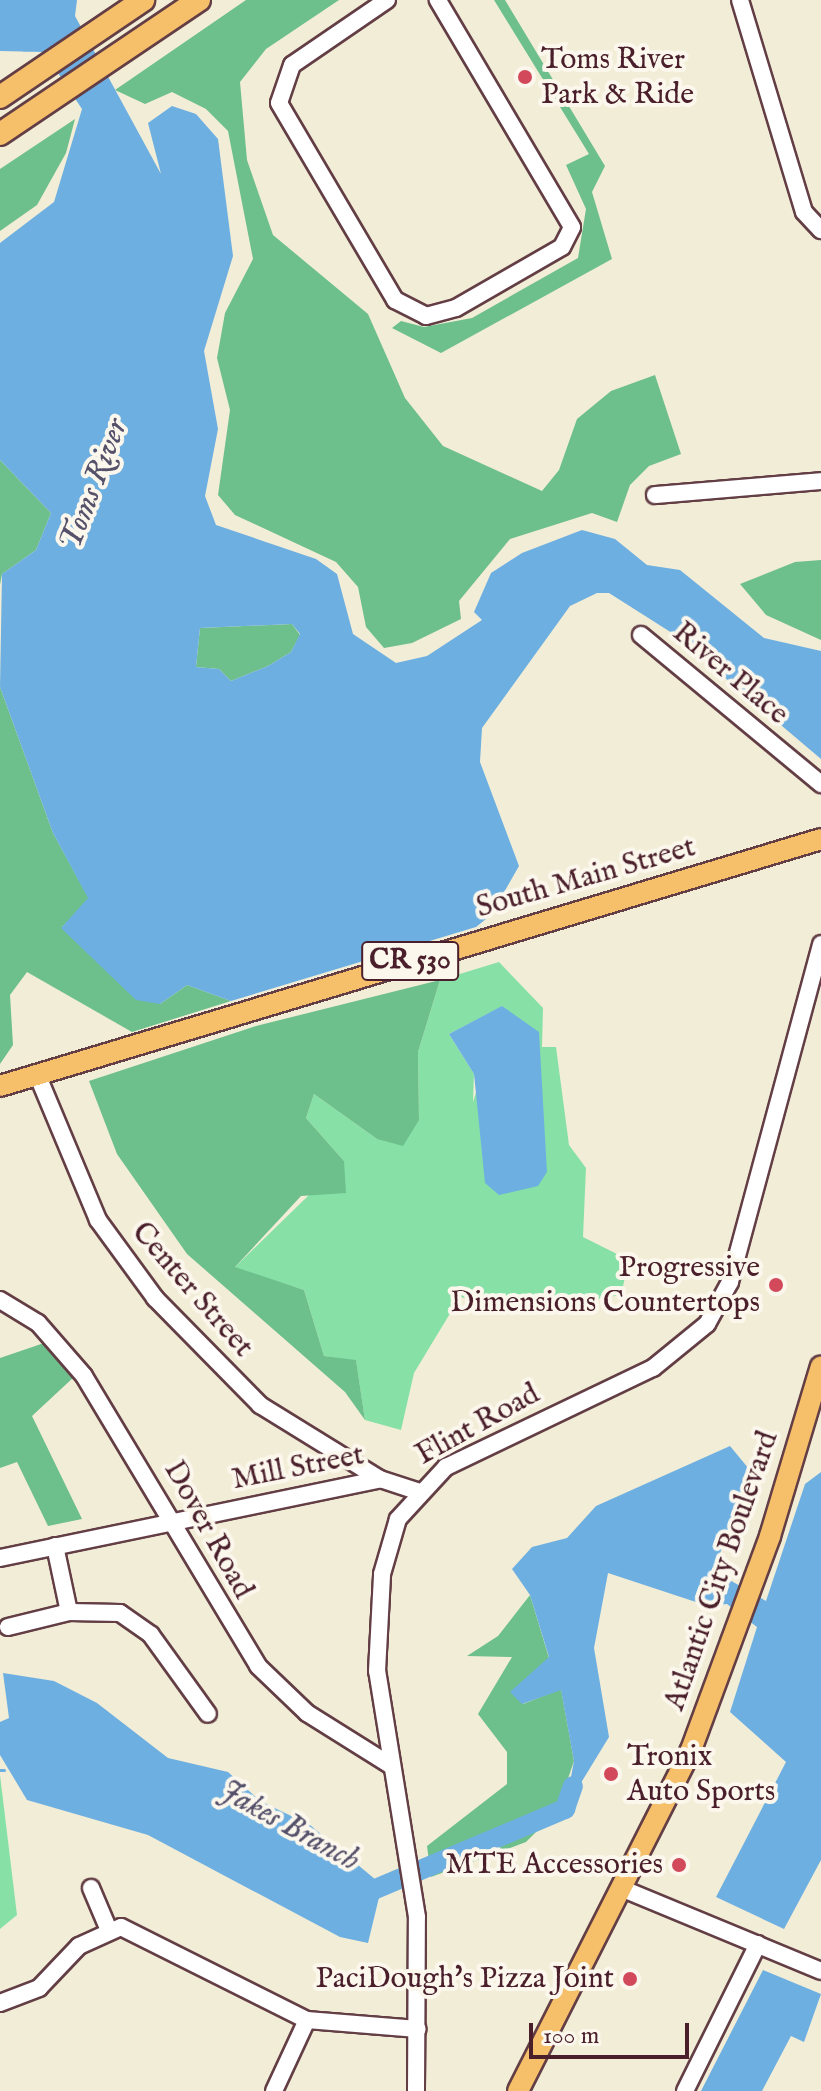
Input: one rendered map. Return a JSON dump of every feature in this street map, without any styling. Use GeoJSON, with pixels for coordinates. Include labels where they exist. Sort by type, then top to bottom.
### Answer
{"type":"FeatureCollection","features":[{"type":"Feature","properties":{"kind":"highway"},"geometry":{"type":"LineString","coordinates":[[0,97],[143,0]]}},
{"type":"Feature","properties":{"kind":"highway"},"geometry":{"type":"LineString","coordinates":[[0,134],[199,0]]}},
{"type":"Feature","properties":{"kind":"main road","name":"South Main Street"},"geometry":{"type":"LineString","coordinates":[[0,1086],[821,839]]}},
{"type":"Feature","properties":{"kind":"main road","name":"Atlantic City Boulevard"},"geometry":{"type":"LineString","coordinates":[[518,2091],[623,1889],[735,1638],[821,1366]]}},
{"type":"Feature","properties":{"kind":"street"},"geometry":{"type":"LineString","coordinates":[[387,0],[292,65],[279,94],[282,111],[395,300],[418,315],[446,312],[562,247],[572,227],[560,201],[438,0]]}},
{"type":"Feature","properties":{"kind":"street"},"geometry":{"type":"LineString","coordinates":[[740,0],[804,212],[821,230]]}},
{"type":"Feature","properties":{"kind":"street"},"geometry":{"type":"LineString","coordinates":[[655,495],[821,481]]}},
{"type":"Feature","properties":{"kind":"street","name":"River Place"},"geometry":{"type":"LineString","coordinates":[[641,635],[821,784]]}},
{"type":"Feature","properties":{"kind":"street","name":"Flint Road"},"geometry":{"type":"LineString","coordinates":[[416,2091],[418,2029],[412,1886],[390,1765],[377,1617],[388,1547],[417,1491],[465,1457],[660,1363],[707,1324],[730,1282],[821,944]]}},
{"type":"Feature","properties":{"kind":"street","name":"Center Street"},"geometry":{"type":"LineString","coordinates":[[37,1074],[98,1220],[155,1298],[260,1405],[380,1479]]}},
{"type":"Feature","properties":{"kind":"street","name":"Dover Road"},"geometry":{"type":"LineString","coordinates":[[0,1300],[62,1347],[258,1666],[307,1713],[390,1765]]}},
{"type":"Feature","properties":{"kind":"street","name":"Mill Street"},"geometry":{"type":"LineString","coordinates":[[0,1558],[380,1479],[417,1491]]}},
{"type":"Feature","properties":{"kind":"street"},"geometry":{"type":"LineString","coordinates":[[55,1546],[69,1612]]}},
{"type":"Feature","properties":{"kind":"street"},"geometry":{"type":"LineString","coordinates":[[8,1627],[69,1612],[99,1610],[136,1621],[208,1714]]}},
{"type":"Feature","properties":{"kind":"street"},"geometry":{"type":"LineString","coordinates":[[91,1888],[108,1928]]}},
{"type":"Feature","properties":{"kind":"street"},"geometry":{"type":"LineString","coordinates":[[623,1889],[821,1971]]}},
{"type":"Feature","properties":{"kind":"street"},"geometry":{"type":"LineString","coordinates":[[108,1928],[141,1934],[307,2020],[418,2029]]}},
{"type":"Feature","properties":{"kind":"street"},"geometry":{"type":"LineString","coordinates":[[0,2003],[39,1988],[108,1928]]}},
{"type":"Feature","properties":{"kind":"street"},"geometry":{"type":"LineString","coordinates":[[685,2091],[758,1944]]}},
{"type":"Feature","properties":{"kind":"street"},"geometry":{"type":"LineString","coordinates":[[274,2091],[307,2020]]}},
{"type":"Feature","properties":{"kind":"green space"},"geometry":{"type":"Polygon","coordinates":[[[246,0],[339,0],[266,49],[240,82],[247,160],[273,235],[368,314],[405,398],[443,446],[542,491],[559,470],[577,419],[611,391],[655,375],[681,454],[649,466],[630,485],[617,522],[592,513],[510,539],[459,601],[461,619],[412,643],[384,648],[366,627],[358,587],[336,562],[235,515],[218,495],[230,410],[217,358],[225,313],[253,259],[228,131],[206,109],[172,92],[145,104],[115,90],[246,0]]]}},
{"type":"Feature","properties":{"kind":"green space"},"geometry":{"type":"Polygon","coordinates":[[[494,0],[505,0],[605,166],[592,192],[612,259],[441,353],[392,328],[401,321],[424,327],[472,318],[578,258],[586,209],[566,165],[589,154],[494,0]]]}},
{"type":"Feature","properties":{"kind":"green space"},"geometry":{"type":"Polygon","coordinates":[[[75,119],[66,153],[37,205],[0,231],[0,169],[75,119]]]}},
{"type":"Feature","properties":{"kind":"green space"},"geometry":{"type":"Polygon","coordinates":[[[0,460],[51,513],[36,550],[2,574],[0,585],[0,460]]]}},
{"type":"Feature","properties":{"kind":"green space"},"geometry":{"type":"Polygon","coordinates":[[[821,560],[821,640],[766,615],[740,584],[795,562],[821,560]]]}},
{"type":"Feature","properties":{"kind":"green space"},"geometry":{"type":"Polygon","coordinates":[[[292,624],[300,635],[291,652],[268,666],[231,681],[219,669],[196,667],[200,628],[292,624]]]}},
{"type":"Feature","properties":{"kind":"green space"},"geometry":{"type":"Polygon","coordinates":[[[0,687],[53,833],[89,899],[62,927],[160,1004],[187,985],[231,1001],[132,1032],[27,972],[10,995],[13,1045],[0,1064],[0,687]]]}},
{"type":"Feature","properties":{"kind":"green space"},"geometry":{"type":"Polygon","coordinates":[[[499,962],[543,1008],[542,1047],[556,1047],[569,1145],[586,1168],[583,1237],[629,1260],[621,1295],[528,1310],[460,1297],[414,1373],[401,1430],[365,1420],[356,1361],[324,1356],[304,1290],[234,1268],[344,1161],[306,1118],[314,1094],[377,1139],[419,1120],[418,1052],[440,980],[499,962]],[[503,1006],[449,1034],[474,1074],[473,1102],[503,1006]]]}},
{"type":"Feature","properties":{"kind":"green space"},"geometry":{"type":"Polygon","coordinates":[[[440,980],[418,1052],[419,1120],[403,1146],[377,1139],[314,1094],[306,1118],[344,1161],[346,1193],[301,1196],[235,1267],[304,1290],[324,1356],[356,1360],[365,1420],[345,1392],[187,1254],[117,1154],[89,1081],[256,1026],[440,980]]]}},
{"type":"Feature","properties":{"kind":"green space"},"geometry":{"type":"Polygon","coordinates":[[[47,1342],[75,1376],[32,1416],[82,1519],[48,1526],[17,1462],[0,1468],[0,1358],[47,1342]]]}},
{"type":"Feature","properties":{"kind":"green space"},"geometry":{"type":"Polygon","coordinates":[[[530,1595],[549,1658],[523,1704],[561,1689],[574,1761],[557,1811],[526,1842],[431,1877],[427,1846],[507,1784],[507,1752],[478,1714],[512,1657],[467,1656],[498,1636],[530,1595]]]}},
{"type":"Feature","properties":{"kind":"green space"},"geometry":{"type":"Polygon","coordinates":[[[0,1775],[17,1915],[0,1929],[0,1775]]]}},
{"type":"Feature","properties":{"kind":"water","name":"Toms River"},"geometry":{"type":"Polygon","coordinates":[[[0,0],[77,0],[75,16],[161,174],[148,123],[172,106],[196,114],[218,139],[233,256],[204,351],[218,429],[205,496],[216,525],[316,559],[337,574],[353,634],[396,663],[427,656],[482,620],[474,612],[491,573],[522,553],[582,530],[615,539],[647,565],[680,570],[764,638],[821,651],[821,759],[672,633],[609,593],[597,593],[570,606],[482,728],[480,762],[519,866],[491,915],[476,927],[231,1001],[187,985],[160,1004],[136,1000],[61,928],[88,898],[53,833],[0,687],[2,574],[36,550],[51,513],[0,460],[0,243],[54,202],[82,109],[44,52],[0,51],[0,0]],[[292,624],[200,628],[196,667],[219,669],[231,681],[268,666],[291,652],[300,634],[292,624]]]}},
{"type":"Feature","properties":{"kind":"water"},"geometry":{"type":"Polygon","coordinates":[[[502,1006],[539,1032],[547,1172],[538,1186],[499,1195],[485,1183],[474,1074],[449,1034],[502,1006]]]}},
{"type":"Feature","properties":{"kind":"water"},"geometry":{"type":"Polygon","coordinates":[[[730,1446],[749,1469],[714,1571],[766,1601],[805,1484],[821,1472],[821,1860],[784,1929],[716,1897],[786,1762],[730,1712],[757,1627],[727,1604],[708,1606],[608,1573],[594,1648],[609,1737],[565,1809],[574,1761],[561,1690],[522,1704],[510,1692],[549,1657],[530,1595],[512,1569],[532,1547],[567,1538],[596,1506],[730,1446]]]}},
{"type":"Feature","properties":{"kind":"water"},"geometry":{"type":"Polygon","coordinates":[[[3,1673],[54,1681],[97,1703],[168,1758],[228,1772],[260,1801],[310,1825],[382,1885],[368,1943],[340,1937],[148,1835],[27,1800],[0,1755],[0,1722],[9,1718],[3,1673]]]}},
{"type":"Feature","properties":{"kind":"water"},"geometry":{"type":"Polygon","coordinates":[[[763,1970],[821,1994],[804,2042],[791,2036],[762,2091],[701,2091],[763,1970]]]}},
{"type":"Feature","properties":{"kind":"waterway","name":"Jakes Branch"},"geometry":{"type":"LineString","coordinates":[[359,1896],[565,1809],[573,1786]]}},
{"type":"Feature","properties":{"kind":"place","name":"Toms River Park & Ride"},"geometry":{"type":"Point","coordinates":[525,77]}},
{"type":"Feature","properties":{"kind":"place","name":"Progressive Dimensions Countertops"},"geometry":{"type":"Point","coordinates":[776,1285]}},
{"type":"Feature","properties":{"kind":"place","name":"Tronix Auto Sports"},"geometry":{"type":"Point","coordinates":[611,1774]}},
{"type":"Feature","properties":{"kind":"place","name":"MTE Accessories"},"geometry":{"type":"Point","coordinates":[679,1865]}},
{"type":"Feature","properties":{"kind":"place","name":"PaciDough's Pizza Joint"},"geometry":{"type":"Point","coordinates":[630,1979]}}]}
